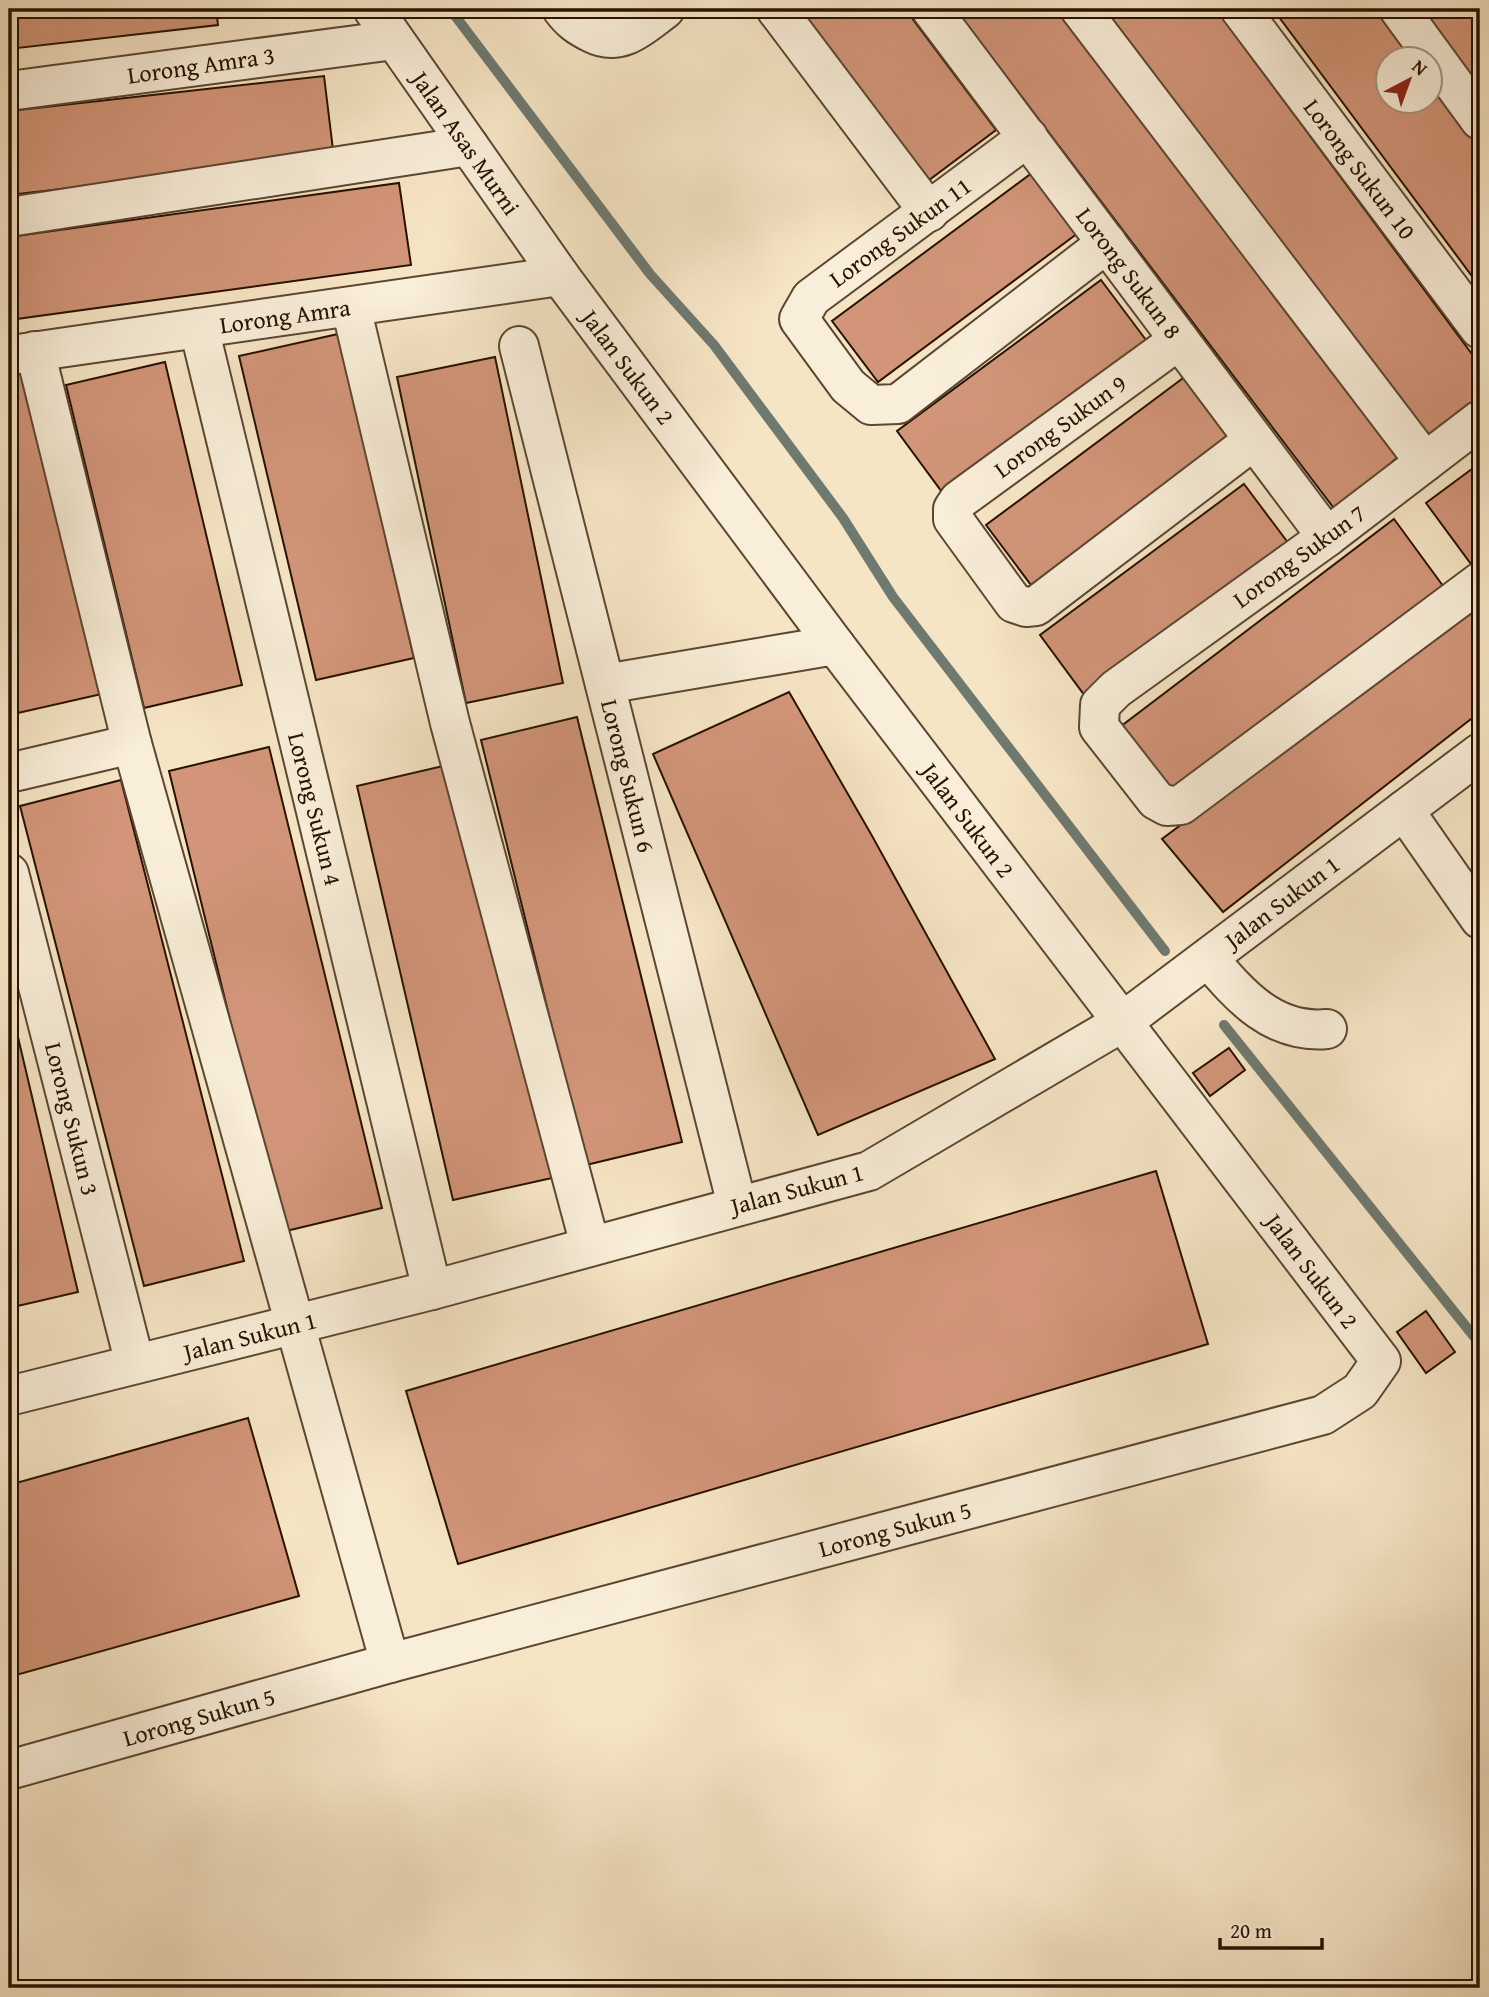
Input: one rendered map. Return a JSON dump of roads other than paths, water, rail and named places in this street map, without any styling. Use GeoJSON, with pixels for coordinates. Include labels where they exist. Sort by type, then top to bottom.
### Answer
{"type":"FeatureCollection","features":[{"type":"Feature","properties":{"kind":"street"},"geometry":{"type":"LineString","coordinates":[[562,9],[572,22],[604,39],[626,37],[665,9]]}},
{"type":"Feature","properties":{"kind":"street"},"geometry":{"type":"LineString","coordinates":[[776,9],[929,212]]}},
{"type":"Feature","properties":{"kind":"street","name":"Lorong Sukun 8"},"geometry":{"type":"LineString","coordinates":[[931,9],[1327,537]]}},
{"type":"Feature","properties":{"kind":"street"},"geometry":{"type":"LineString","coordinates":[[1080,9],[1425,462]]}},
{"type":"Feature","properties":{"kind":"street","name":"Lorong Sukun 10"},"geometry":{"type":"LineString","coordinates":[[1240,9],[1480,329]]}},
{"type":"Feature","properties":{"kind":"street"},"geometry":{"type":"LineString","coordinates":[[1399,9],[1480,120]]}},
{"type":"Feature","properties":{"kind":"street","name":"Lorong Amra 3"},"geometry":{"type":"LineString","coordinates":[[9,91],[384,24]]}},
{"type":"Feature","properties":{"kind":"street","name":"Jalan Asas Murni"},"geometry":{"type":"LineString","coordinates":[[384,24],[561,276]]}},
{"type":"Feature","properties":{"kind":"street","name":"Lorong Sukun 11"},"geometry":{"type":"LineString","coordinates":[[1028,137],[811,298],[799,319],[812,339],[848,386],[871,405],[898,404],[1107,243]]}},
{"type":"Feature","properties":{"kind":"street"},"geometry":{"type":"LineString","coordinates":[[9,217],[469,146]]}},
{"type":"Feature","properties":{"kind":"street","name":"Lorong Amra"},"geometry":{"type":"LineString","coordinates":[[22,353],[561,276]]}},
{"type":"Feature","properties":{"kind":"street","name":"Jalan Sukun 2"},"geometry":{"type":"LineString","coordinates":[[561,276],[835,645],[1381,1361]]}},
{"type":"Feature","properties":{"kind":"street"},"geometry":{"type":"LineString","coordinates":[[351,307],[450,723],[590,1245]]}},
{"type":"Feature","properties":{"kind":"street","name":"Lorong Sukun 4"},"geometry":{"type":"LineString","coordinates":[[199,328],[432,1290]]}},
{"type":"Feature","properties":{"kind":"street","name":"Lorong Sukun 9"},"geometry":{"type":"LineString","coordinates":[[1179,340],[959,500],[953,509],[953,519],[1014,603],[1026,607],[1036,606],[1254,440]]}},
{"type":"Feature","properties":{"kind":"street","name":"Lorong Sukun 6"},"geometry":{"type":"LineString","coordinates":[[519,346],[737,1205]]}},
{"type":"Feature","properties":{"kind":"street"},"geometry":{"type":"LineString","coordinates":[[22,353],[390,1663]]}},
{"type":"Feature","properties":{"kind":"street","name":"Lorong Sukun 7"},"geometry":{"type":"LineString","coordinates":[[1480,420],[1327,537],[1116,690],[1100,705],[1099,727],[1156,800],[1167,806],[1181,805],[1480,582]]}},
{"type":"Feature","properties":{"kind":"street"},"geometry":{"type":"LineString","coordinates":[[605,684],[835,645]]}},
{"type":"Feature","properties":{"kind":"street"},"geometry":{"type":"LineString","coordinates":[[9,773],[132,744]]}},
{"type":"Feature","properties":{"kind":"street","name":"Jalan Sukun 1"},"geometry":{"type":"LineString","coordinates":[[9,1396],[432,1290],[869,1171],[1122,1023],[1480,753]]}},
{"type":"Feature","properties":{"kind":"street"},"geometry":{"type":"LineString","coordinates":[[1404,810],[1480,919]]}},
{"type":"Feature","properties":{"kind":"street","name":"Lorong Sukun 3"},"geometry":{"type":"LineString","coordinates":[[9,873],[135,1364]]}},
{"type":"Feature","properties":{"kind":"street"},"geometry":{"type":"LineString","coordinates":[[1208,958],[1236,992],[1261,1012],[1283,1024],[1309,1030],[1327,1029]]}},
{"type":"Feature","properties":{"kind":"street","name":"Lorong Sukun 5"},"geometry":{"type":"LineString","coordinates":[[9,1770],[390,1663],[1323,1415],[1360,1391],[1381,1361]]}},
{"type":"Feature","properties":{"kind":"waterway"},"geometry":{"type":"LineString","coordinates":[[450,9],[650,274],[714,345],[843,518],[893,597],[1165,951]]}},
{"type":"Feature","properties":{"kind":"waterway"},"geometry":{"type":"LineString","coordinates":[[1224,1025],[1480,1344]]}}]}
